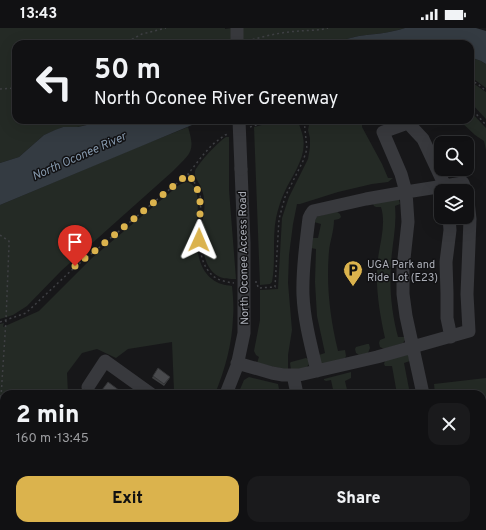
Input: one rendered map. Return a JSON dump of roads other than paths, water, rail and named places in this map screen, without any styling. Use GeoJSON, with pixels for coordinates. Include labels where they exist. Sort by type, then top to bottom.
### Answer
{"type":"FeatureCollection","features":[{"type":"Feature","properties":{"kind":"street"},"geometry":{"type":"LineString","coordinates":[[237,28],[241,40]]}},
{"type":"Feature","properties":{"kind":"street","name":"North Oconee Access Road"},"geometry":{"type":"LineString","coordinates":[[228,390],[238,362],[244,333],[244,243],[241,169],[243,124]]}},
{"type":"Feature","properties":{"kind":"street"},"geometry":{"type":"LineString","coordinates":[[405,124],[383,132],[401,174],[406,192],[408,222],[403,268],[403,284],[406,316],[422,390]]}},
{"type":"Feature","properties":{"kind":"street"},"geometry":{"type":"LineString","coordinates":[[409,124],[423,139],[443,184]]}},
{"type":"Feature","properties":{"kind":"street"},"geometry":{"type":"LineString","coordinates":[[317,371],[303,295],[304,254],[310,214],[366,198],[434,189]]}},
{"type":"Feature","properties":{"kind":"street"},"geometry":{"type":"LineString","coordinates":[[450,224],[446,262],[447,318],[451,337]]}},
{"type":"Feature","properties":{"kind":"street"},"geometry":{"type":"LineString","coordinates":[[238,362],[272,373],[293,375],[377,357],[469,331],[467,294],[470,224]]}},
{"type":"Feature","properties":{"kind":"street"},"geometry":{"type":"LineString","coordinates":[[88,387],[105,361],[145,390]]}},
{"type":"Feature","properties":{"kind":"street"},"geometry":{"type":"LineString","coordinates":[[293,375],[296,390]]}},
{"type":"Feature","properties":{"kind":"water"},"geometry":{"type":"Polygon","coordinates":[[[405,28],[476,28],[486,31],[486,64],[474,58],[474,40],[344,40],[359,36],[405,28]]]}},
{"type":"Feature","properties":{"kind":"water","name":"North Oconee River"},"geometry":{"type":"Polygon","coordinates":[[[91,124],[194,124],[0,205],[0,163],[19,157],[44,135],[63,127],[78,127],[91,124]]]}},
{"type":"Feature","properties":{"kind":"place","name":"UGA Park and Ride Lot (E23)"},"geometry":{"type":"Point","coordinates":[353,287]}}]}
